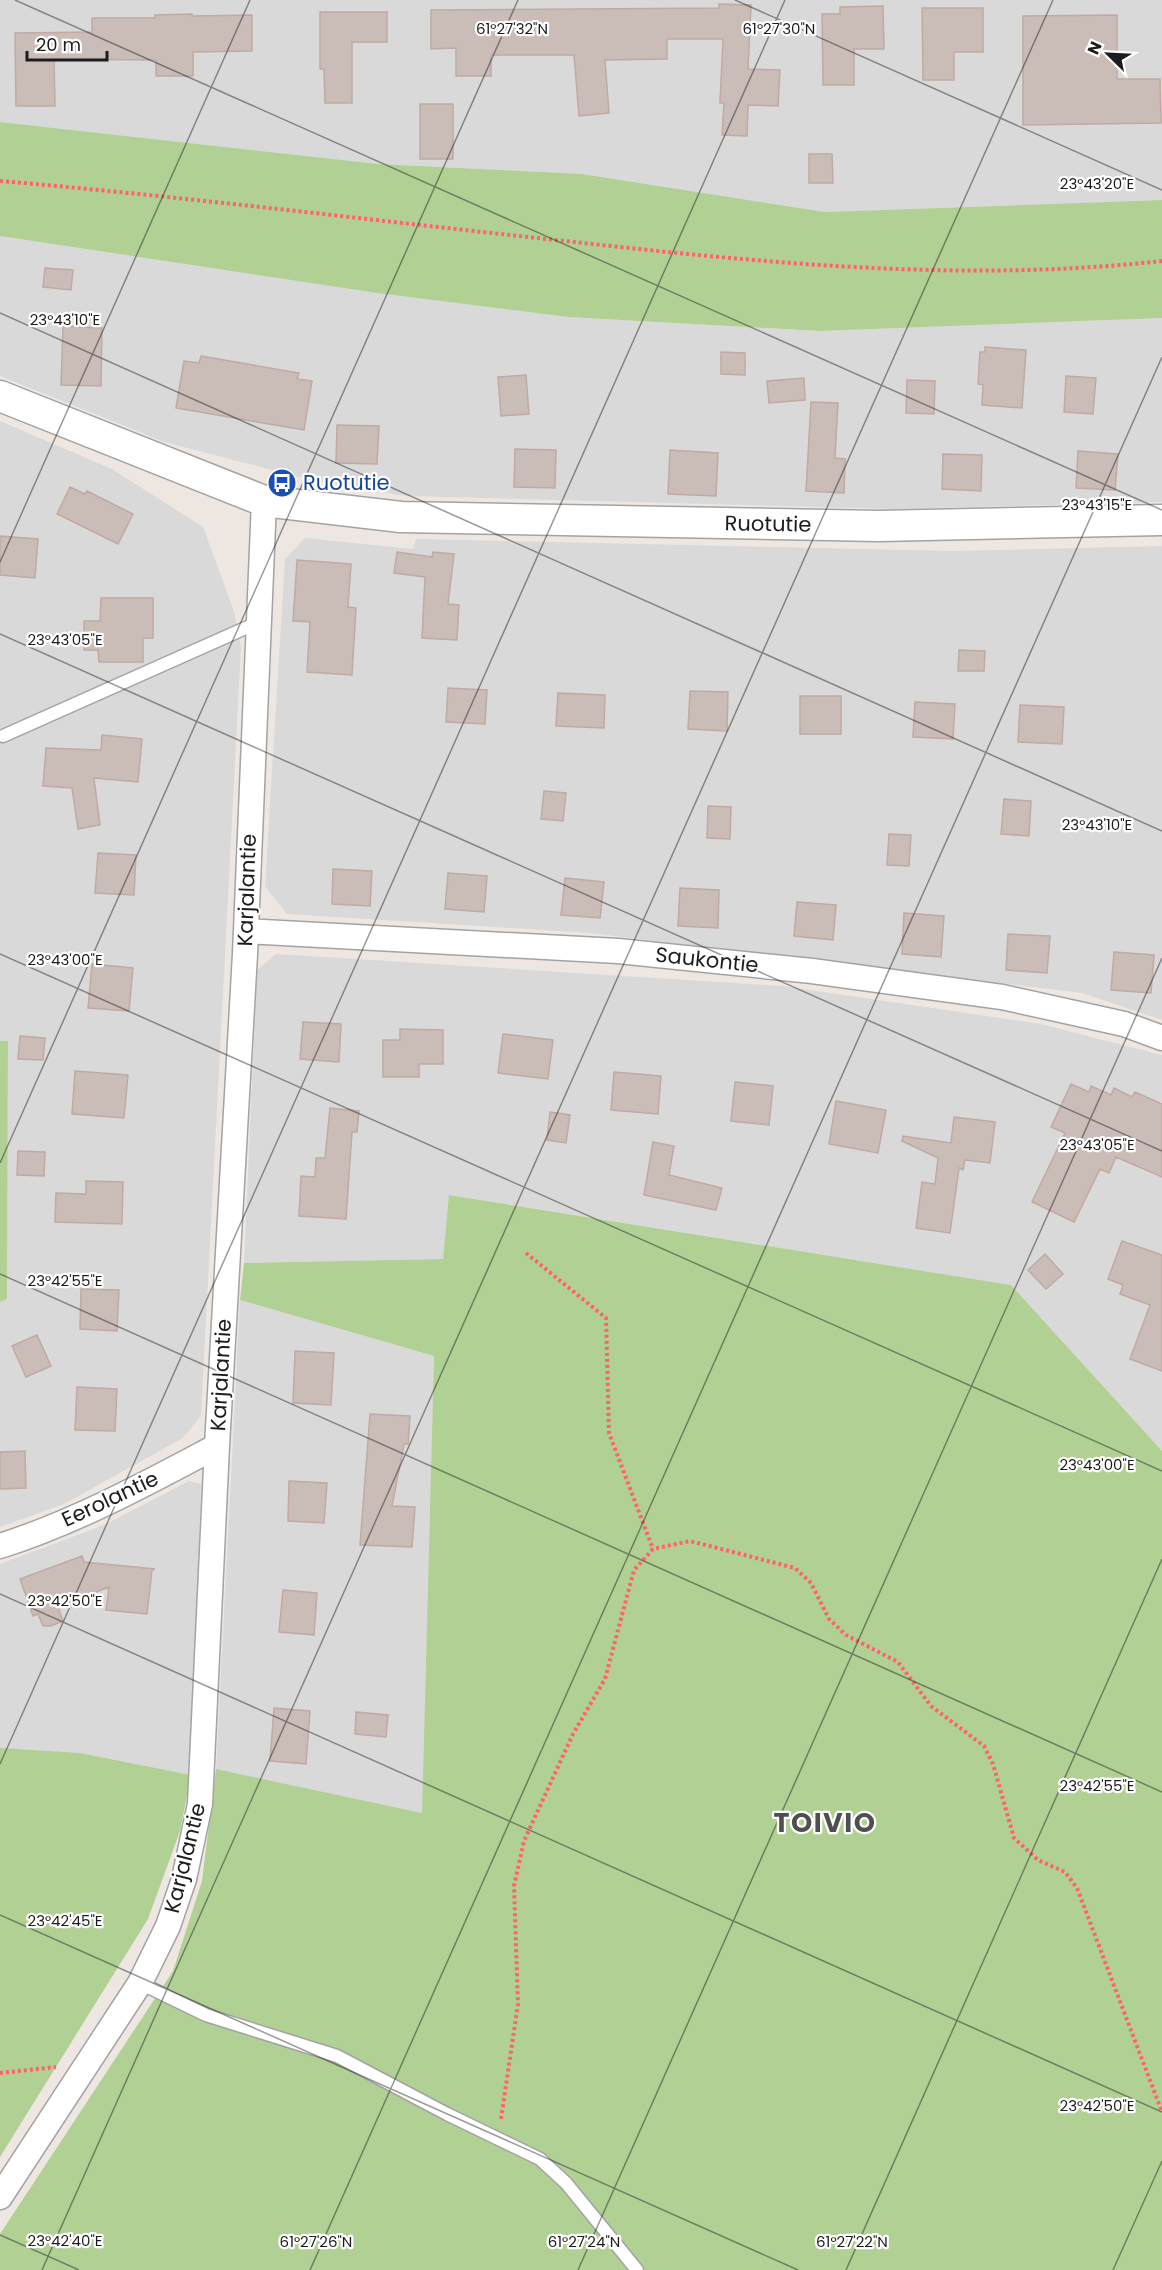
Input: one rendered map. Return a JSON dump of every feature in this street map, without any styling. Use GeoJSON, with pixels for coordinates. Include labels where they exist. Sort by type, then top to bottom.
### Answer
{"type":"FeatureCollection","features":[{"type":"Feature","properties":{"kind":"street","name":"Ruotutie"},"geometry":{"type":"LineString","coordinates":[[0,396],[264,501],[401,517],[872,526],[1162,520]]}},
{"type":"Feature","properties":{"kind":"street","name":"Karjalantie"},"geometry":{"type":"LineString","coordinates":[[0,2197],[140,1983],[168,1926],[184,1879],[200,1804],[217,1446],[246,931],[264,501]]}},
{"type":"Feature","properties":{"kind":"street","name":"Saukontie"},"geometry":{"type":"LineString","coordinates":[[246,931],[618,951],[803,970],[1002,997],[1124,1024],[1162,1038]]}},
{"type":"Feature","properties":{"kind":"street","name":"Eerolantie"},"geometry":{"type":"LineString","coordinates":[[0,1546],[119,1498],[217,1446]]}},
{"type":"Feature","properties":{"kind":"lane"},"geometry":{"type":"LineString","coordinates":[[3,736],[259,621]]}},
{"type":"Feature","properties":{"kind":"lane"},"geometry":{"type":"LineString","coordinates":[[140,1983],[206,2015],[337,2056],[447,2115],[540,2159],[566,2183],[637,2270]]}},
{"type":"Feature","properties":{"kind":"path"},"geometry":{"type":"LineString","coordinates":[[0,181],[656,251],[838,267],[1010,270],[1162,261]]}},
{"type":"Feature","properties":{"kind":"path"},"geometry":{"type":"LineString","coordinates":[[526,1253],[606,1318],[609,1433],[653,1549]]}},
{"type":"Feature","properties":{"kind":"path"},"geometry":{"type":"LineString","coordinates":[[498,2138],[518,2004],[514,1886],[524,1841],[573,1734],[605,1679],[634,1570],[653,1549],[690,1541],[795,1568],[811,1583],[829,1619],[846,1635],[898,1662],[931,1706],[984,1746],[993,1764],[1014,1838],[1038,1860],[1065,1872],[1077,1888],[1162,2112]]}},
{"type":"Feature","properties":{"kind":"path"},"geometry":{"type":"LineString","coordinates":[[0,2073],[87,2063]]}},
{"type":"Feature","properties":{"kind":"shaded area"},"geometry":{"type":"Polygon","coordinates":[[[0,0],[1162,0],[1162,200],[825,212],[582,174],[378,164],[0,122],[0,0]]]}},
{"type":"Feature","properties":{"kind":"shaded area"},"geometry":{"type":"Polygon","coordinates":[[[0,236],[377,293],[568,317],[820,331],[1162,318],[1162,502],[896,509],[405,496],[307,479],[164,442],[0,376],[0,236]]]}},
{"type":"Feature","properties":{"kind":"shaded area"},"geometry":{"type":"Polygon","coordinates":[[[0,421],[112,469],[203,527],[234,611],[241,647],[201,1416],[183,1438],[64,1504],[0,1527],[0,1302],[7,1298],[8,1041],[0,1041],[0,421]]]}},
{"type":"Feature","properties":{"kind":"shaded area"},"geometry":{"type":"Polygon","coordinates":[[[305,538],[413,549],[416,539],[954,551],[1162,546],[1162,1020],[1082,993],[590,933],[287,914],[265,886],[285,559],[305,538]]]}},
{"type":"Feature","properties":{"kind":"shaded area"},"geometry":{"type":"Polygon","coordinates":[[[276,954],[783,986],[1041,1024],[1162,1055],[1162,1451],[1011,1285],[450,1195],[443,1259],[244,1263],[257,970],[276,954]]]}},
{"type":"Feature","properties":{"kind":"shaded area"},"geometry":{"type":"Polygon","coordinates":[[[240,1300],[434,1356],[422,1813],[216,1769],[240,1300]]]}},
{"type":"Feature","properties":{"kind":"shaded area"},"geometry":{"type":"Polygon","coordinates":[[[189,1481],[201,1484],[191,1775],[80,1753],[0,1750],[0,1564],[104,1525],[189,1481]]]}},
{"type":"Feature","properties":{"kind":"green space"},"geometry":{"type":"Polygon","coordinates":[[[0,122],[378,164],[582,174],[825,212],[1162,200],[1162,318],[820,331],[568,317],[377,293],[0,236],[0,122]]]}},
{"type":"Feature","properties":{"kind":"green space"},"geometry":{"type":"Polygon","coordinates":[[[0,1041],[8,1041],[7,1299],[0,1302],[0,1041]]]}},
{"type":"Feature","properties":{"kind":"green space"},"geometry":{"type":"Polygon","coordinates":[[[449,1195],[1011,1285],[1162,1451],[1162,2270],[0,2270],[0,2234],[173,1971],[202,1881],[216,1769],[422,1813],[434,1356],[240,1300],[244,1263],[443,1259],[449,1195]]]}},
{"type":"Feature","properties":{"kind":"green space"},"geometry":{"type":"Polygon","coordinates":[[[0,1748],[80,1753],[191,1775],[180,1831],[148,1919],[0,2157],[0,1748]]]}},
{"type":"Feature","properties":{"kind":"building"},"geometry":{"type":"Polygon","coordinates":[[[719,4],[751,5],[748,69],[780,70],[778,106],[748,105],[747,136],[722,135],[724,103],[720,103],[723,39],[667,39],[667,59],[605,60],[609,113],[579,116],[574,55],[491,55],[491,76],[456,76],[456,48],[431,49],[431,10],[719,8],[719,4]]]}},
{"type":"Feature","properties":{"kind":"building"},"geometry":{"type":"Polygon","coordinates":[[[883,6],[884,49],[854,49],[854,85],[823,85],[822,14],[840,14],[840,7],[883,6]]]}},
{"type":"Feature","properties":{"kind":"building"},"geometry":{"type":"Polygon","coordinates":[[[922,8],[983,8],[983,52],[954,52],[954,80],[923,80],[922,8]]]}},
{"type":"Feature","properties":{"kind":"building"},"geometry":{"type":"Polygon","coordinates":[[[320,12],[387,12],[387,42],[352,42],[352,103],[325,103],[324,69],[320,69],[320,12]]]}},
{"type":"Feature","properties":{"kind":"building"},"geometry":{"type":"Polygon","coordinates":[[[192,14],[192,16],[252,15],[252,51],[193,52],[193,76],[156,76],[156,60],[54,59],[55,106],[16,106],[15,33],[92,32],[92,18],[155,18],[155,15],[192,14]]]}},
{"type":"Feature","properties":{"kind":"building"},"geometry":{"type":"Polygon","coordinates":[[[1117,15],[1117,79],[1160,79],[1161,123],[1023,125],[1023,16],[1117,15]]]}},
{"type":"Feature","properties":{"kind":"building"},"geometry":{"type":"Polygon","coordinates":[[[420,104],[453,104],[453,159],[420,159],[420,104]]]}},
{"type":"Feature","properties":{"kind":"building"},"geometry":{"type":"Polygon","coordinates":[[[809,154],[832,154],[833,183],[809,183],[809,154]]]}},
{"type":"Feature","properties":{"kind":"building"},"geometry":{"type":"Polygon","coordinates":[[[45,268],[73,270],[71,290],[43,287],[45,268]]]}},
{"type":"Feature","properties":{"kind":"building"},"geometry":{"type":"Polygon","coordinates":[[[63,326],[102,328],[101,386],[61,385],[63,326]]]}},
{"type":"Feature","properties":{"kind":"building"},"geometry":{"type":"Polygon","coordinates":[[[985,347],[1026,350],[1022,408],[982,405],[983,385],[978,384],[980,352],[985,352],[985,347]]]}},
{"type":"Feature","properties":{"kind":"building"},"geometry":{"type":"Polygon","coordinates":[[[721,352],[745,353],[745,375],[721,374],[721,352]]]}},
{"type":"Feature","properties":{"kind":"building"},"geometry":{"type":"Polygon","coordinates":[[[201,356],[299,373],[297,379],[312,381],[304,430],[176,408],[184,361],[199,363],[201,356]]]}},
{"type":"Feature","properties":{"kind":"building"},"geometry":{"type":"Polygon","coordinates":[[[526,375],[529,414],[501,416],[498,377],[526,375]]]}},
{"type":"Feature","properties":{"kind":"building"},"geometry":{"type":"Polygon","coordinates":[[[1066,376],[1096,378],[1093,414],[1064,412],[1066,376]]]}},
{"type":"Feature","properties":{"kind":"building"},"geometry":{"type":"Polygon","coordinates":[[[804,378],[805,400],[769,403],[767,381],[804,378]]]}},
{"type":"Feature","properties":{"kind":"building"},"geometry":{"type":"Polygon","coordinates":[[[907,380],[935,381],[934,414],[906,413],[907,380]]]}},
{"type":"Feature","properties":{"kind":"building"},"geometry":{"type":"Polygon","coordinates":[[[811,402],[838,403],[835,458],[845,459],[844,493],[806,491],[811,402]]]}},
{"type":"Feature","properties":{"kind":"building"},"geometry":{"type":"Polygon","coordinates":[[[337,425],[379,426],[377,464],[336,463],[337,425]]]}},
{"type":"Feature","properties":{"kind":"building"},"geometry":{"type":"Polygon","coordinates":[[[515,449],[556,450],[555,488],[514,487],[515,449]]]}},
{"type":"Feature","properties":{"kind":"building"},"geometry":{"type":"Polygon","coordinates":[[[670,450],[718,453],[716,496],[668,494],[670,450]]]}},
{"type":"Feature","properties":{"kind":"building"},"geometry":{"type":"Polygon","coordinates":[[[1078,451],[1118,454],[1115,490],[1076,488],[1078,451]]]}},
{"type":"Feature","properties":{"kind":"building"},"geometry":{"type":"Polygon","coordinates":[[[943,454],[982,455],[981,491],[942,489],[943,454]]]}},
{"type":"Feature","properties":{"kind":"building"},"geometry":{"type":"Polygon","coordinates":[[[70,487],[85,494],[87,491],[133,514],[118,544],[57,514],[70,487]]]}},
{"type":"Feature","properties":{"kind":"building"},"geometry":{"type":"Polygon","coordinates":[[[0,536],[38,539],[35,578],[0,575],[0,536]]]}},
{"type":"Feature","properties":{"kind":"building"},"geometry":{"type":"Polygon","coordinates":[[[397,552],[432,557],[433,552],[454,554],[448,604],[459,605],[457,640],[422,638],[425,577],[394,573],[397,552]]]}},
{"type":"Feature","properties":{"kind":"building"},"geometry":{"type":"Polygon","coordinates":[[[297,560],[351,564],[348,607],[356,608],[352,675],[307,672],[310,622],[293,621],[297,560]]]}},
{"type":"Feature","properties":{"kind":"building"},"geometry":{"type":"Polygon","coordinates":[[[101,598],[153,598],[153,638],[143,638],[143,662],[99,662],[98,650],[84,650],[84,621],[100,621],[101,598]]]}},
{"type":"Feature","properties":{"kind":"building"},"geometry":{"type":"Polygon","coordinates":[[[959,650],[985,651],[984,671],[958,671],[959,650]]]}},
{"type":"Feature","properties":{"kind":"building"},"geometry":{"type":"Polygon","coordinates":[[[448,688],[487,690],[485,724],[446,722],[448,688]]]}},
{"type":"Feature","properties":{"kind":"building"},"geometry":{"type":"Polygon","coordinates":[[[690,691],[728,692],[727,731],[688,729],[690,691]]]}},
{"type":"Feature","properties":{"kind":"building"},"geometry":{"type":"Polygon","coordinates":[[[558,693],[605,695],[604,728],[556,726],[558,693]]]}},
{"type":"Feature","properties":{"kind":"building"},"geometry":{"type":"Polygon","coordinates":[[[800,696],[841,696],[841,734],[800,734],[800,696]]]}},
{"type":"Feature","properties":{"kind":"building"},"geometry":{"type":"Polygon","coordinates":[[[915,702],[955,704],[953,739],[913,737],[915,702]]]}},
{"type":"Feature","properties":{"kind":"building"},"geometry":{"type":"Polygon","coordinates":[[[1020,705],[1064,707],[1062,744],[1018,742],[1020,705]]]}},
{"type":"Feature","properties":{"kind":"building"},"geometry":{"type":"Polygon","coordinates":[[[102,735],[142,739],[138,782],[94,778],[100,825],[78,829],[72,788],[43,786],[46,748],[101,750],[102,735]]]}},
{"type":"Feature","properties":{"kind":"building"},"geometry":{"type":"Polygon","coordinates":[[[544,791],[566,793],[563,821],[541,819],[544,791]]]}},
{"type":"Feature","properties":{"kind":"building"},"geometry":{"type":"Polygon","coordinates":[[[1004,799],[1031,801],[1029,836],[1001,834],[1004,799]]]}},
{"type":"Feature","properties":{"kind":"building"},"geometry":{"type":"Polygon","coordinates":[[[708,806],[731,807],[730,839],[707,838],[708,806]]]}},
{"type":"Feature","properties":{"kind":"building"},"geometry":{"type":"Polygon","coordinates":[[[889,834],[911,835],[909,866],[887,865],[889,834]]]}},
{"type":"Feature","properties":{"kind":"building"},"geometry":{"type":"Polygon","coordinates":[[[98,853],[136,855],[134,895],[95,893],[98,853]]]}},
{"type":"Feature","properties":{"kind":"building"},"geometry":{"type":"Polygon","coordinates":[[[333,869],[372,871],[370,906],[332,904],[333,869]]]}},
{"type":"Feature","properties":{"kind":"building"},"geometry":{"type":"Polygon","coordinates":[[[448,873],[487,876],[484,912],[445,909],[448,873]]]}},
{"type":"Feature","properties":{"kind":"building"},"geometry":{"type":"Polygon","coordinates":[[[565,878],[604,882],[600,918],[561,915],[565,878]]]}},
{"type":"Feature","properties":{"kind":"building"},"geometry":{"type":"Polygon","coordinates":[[[680,888],[719,890],[718,928],[678,926],[680,888]]]}},
{"type":"Feature","properties":{"kind":"building"},"geometry":{"type":"Polygon","coordinates":[[[797,902],[836,905],[833,940],[794,936],[797,902]]]}},
{"type":"Feature","properties":{"kind":"building"},"geometry":{"type":"Polygon","coordinates":[[[904,913],[944,916],[941,957],[902,954],[904,913]]]}},
{"type":"Feature","properties":{"kind":"building"},"geometry":{"type":"Polygon","coordinates":[[[1008,934],[1050,936],[1047,973],[1006,970],[1008,934]]]}},
{"type":"Feature","properties":{"kind":"building"},"geometry":{"type":"Polygon","coordinates":[[[1114,952],[1154,955],[1151,993],[1111,990],[1114,952]]]}},
{"type":"Feature","properties":{"kind":"building"},"geometry":{"type":"Polygon","coordinates":[[[92,964],[133,968],[129,1011],[88,1008],[92,964]]]}},
{"type":"Feature","properties":{"kind":"building"},"geometry":{"type":"Polygon","coordinates":[[[303,1022],[341,1024],[339,1062],[300,1059],[303,1022]]]}},
{"type":"Feature","properties":{"kind":"building"},"geometry":{"type":"Polygon","coordinates":[[[400,1029],[443,1030],[443,1064],[419,1064],[419,1077],[383,1077],[383,1040],[400,1040],[400,1029]]]}},
{"type":"Feature","properties":{"kind":"building"},"geometry":{"type":"Polygon","coordinates":[[[503,1034],[553,1040],[548,1079],[498,1073],[503,1034]]]}},
{"type":"Feature","properties":{"kind":"building"},"geometry":{"type":"Polygon","coordinates":[[[20,1036],[45,1038],[43,1060],[18,1059],[20,1036]]]}},
{"type":"Feature","properties":{"kind":"building"},"geometry":{"type":"Polygon","coordinates":[[[75,1071],[128,1075],[124,1118],[72,1114],[75,1071]]]}},
{"type":"Feature","properties":{"kind":"building"},"geometry":{"type":"Polygon","coordinates":[[[614,1072],[661,1076],[658,1114],[611,1110],[614,1072]]]}},
{"type":"Feature","properties":{"kind":"building"},"geometry":{"type":"Polygon","coordinates":[[[735,1082],[773,1086],[769,1125],[731,1121],[735,1082]]]}},
{"type":"Feature","properties":{"kind":"building"},"geometry":{"type":"Polygon","coordinates":[[[1071,1084],[1089,1092],[1091,1086],[1111,1095],[1114,1088],[1132,1097],[1135,1092],[1162,1104],[1162,1177],[1116,1157],[1109,1173],[1100,1169],[1074,1222],[1032,1202],[1065,1133],[1051,1127],[1071,1084]]]}},
{"type":"Feature","properties":{"kind":"building"},"geometry":{"type":"Polygon","coordinates":[[[836,1101],[886,1110],[878,1153],[829,1144],[836,1101]]]}},
{"type":"Feature","properties":{"kind":"building"},"geometry":{"type":"Polygon","coordinates":[[[330,1108],[359,1111],[357,1132],[352,1132],[346,1219],[299,1216],[301,1176],[315,1177],[316,1158],[325,1158],[330,1108]]]}},
{"type":"Feature","properties":{"kind":"building"},"geometry":{"type":"Polygon","coordinates":[[[550,1112],[570,1115],[566,1143],[547,1140],[550,1112]]]}},
{"type":"Feature","properties":{"kind":"building"},"geometry":{"type":"Polygon","coordinates":[[[954,1117],[995,1122],[990,1163],[965,1160],[963,1170],[959,1168],[950,1233],[916,1228],[922,1182],[935,1184],[938,1158],[902,1141],[903,1136],[951,1143],[954,1117]]]}},
{"type":"Feature","properties":{"kind":"building"},"geometry":{"type":"Polygon","coordinates":[[[653,1142],[674,1146],[669,1175],[722,1188],[716,1210],[644,1195],[653,1142]]]}},
{"type":"Feature","properties":{"kind":"building"},"geometry":{"type":"Polygon","coordinates":[[[18,1151],[45,1152],[44,1176],[17,1175],[18,1151]]]}},
{"type":"Feature","properties":{"kind":"building"},"geometry":{"type":"Polygon","coordinates":[[[86,1181],[123,1182],[122,1224],[55,1222],[56,1193],[86,1194],[86,1181]]]}},
{"type":"Feature","properties":{"kind":"building"},"geometry":{"type":"Polygon","coordinates":[[[1122,1241],[1162,1255],[1162,1371],[1130,1359],[1150,1305],[1120,1294],[1123,1285],[1108,1279],[1122,1241]]]}},
{"type":"Feature","properties":{"kind":"building"},"geometry":{"type":"Polygon","coordinates":[[[1045,1254],[1063,1274],[1046,1289],[1028,1270],[1045,1254]]]}},
{"type":"Feature","properties":{"kind":"building"},"geometry":{"type":"Polygon","coordinates":[[[81,1289],[119,1290],[117,1331],[80,1329],[81,1289]]]}},
{"type":"Feature","properties":{"kind":"building"},"geometry":{"type":"Polygon","coordinates":[[[37,1335],[51,1366],[26,1377],[12,1346],[37,1335]]]}},
{"type":"Feature","properties":{"kind":"building"},"geometry":{"type":"Polygon","coordinates":[[[295,1351],[334,1353],[331,1405],[293,1403],[295,1351]]]}},
{"type":"Feature","properties":{"kind":"building"},"geometry":{"type":"Polygon","coordinates":[[[77,1387],[117,1389],[115,1431],[75,1430],[77,1387]]]}},
{"type":"Feature","properties":{"kind":"building"},"geometry":{"type":"Polygon","coordinates":[[[370,1414],[410,1416],[408,1444],[404,1444],[392,1506],[415,1507],[412,1547],[360,1545],[370,1414]]]}},
{"type":"Feature","properties":{"kind":"building"},"geometry":{"type":"Polygon","coordinates":[[[25,1451],[26,1488],[0,1489],[0,1452],[25,1451]]]}},
{"type":"Feature","properties":{"kind":"building"},"geometry":{"type":"Polygon","coordinates":[[[289,1481],[327,1483],[324,1523],[288,1521],[289,1481]]]}},
{"type":"Feature","properties":{"kind":"building"},"geometry":{"type":"Polygon","coordinates":[[[82,1556],[84,1562],[155,1569],[152,1570],[147,1614],[106,1610],[109,1587],[63,1605],[57,1604],[63,1621],[51,1626],[43,1626],[38,1614],[33,1616],[20,1579],[82,1556]]]}},
{"type":"Feature","properties":{"kind":"building"},"geometry":{"type":"Polygon","coordinates":[[[283,1590],[317,1593],[314,1635],[279,1632],[283,1590]]]}},
{"type":"Feature","properties":{"kind":"building"},"geometry":{"type":"Polygon","coordinates":[[[274,1708],[310,1711],[306,1764],[270,1761],[274,1708]]]}},
{"type":"Feature","properties":{"kind":"building"},"geometry":{"type":"Polygon","coordinates":[[[356,1712],[388,1715],[386,1737],[355,1734],[356,1712]]]}},
{"type":"Feature","properties":{"kind":"place","name":"Ruotutie"},"geometry":{"type":"Point","coordinates":[282,483]}},
{"type":"Feature","properties":{"kind":"district","name":"TOIVIO"},"geometry":{"type":"Point","coordinates":[825,1823]}}]}
